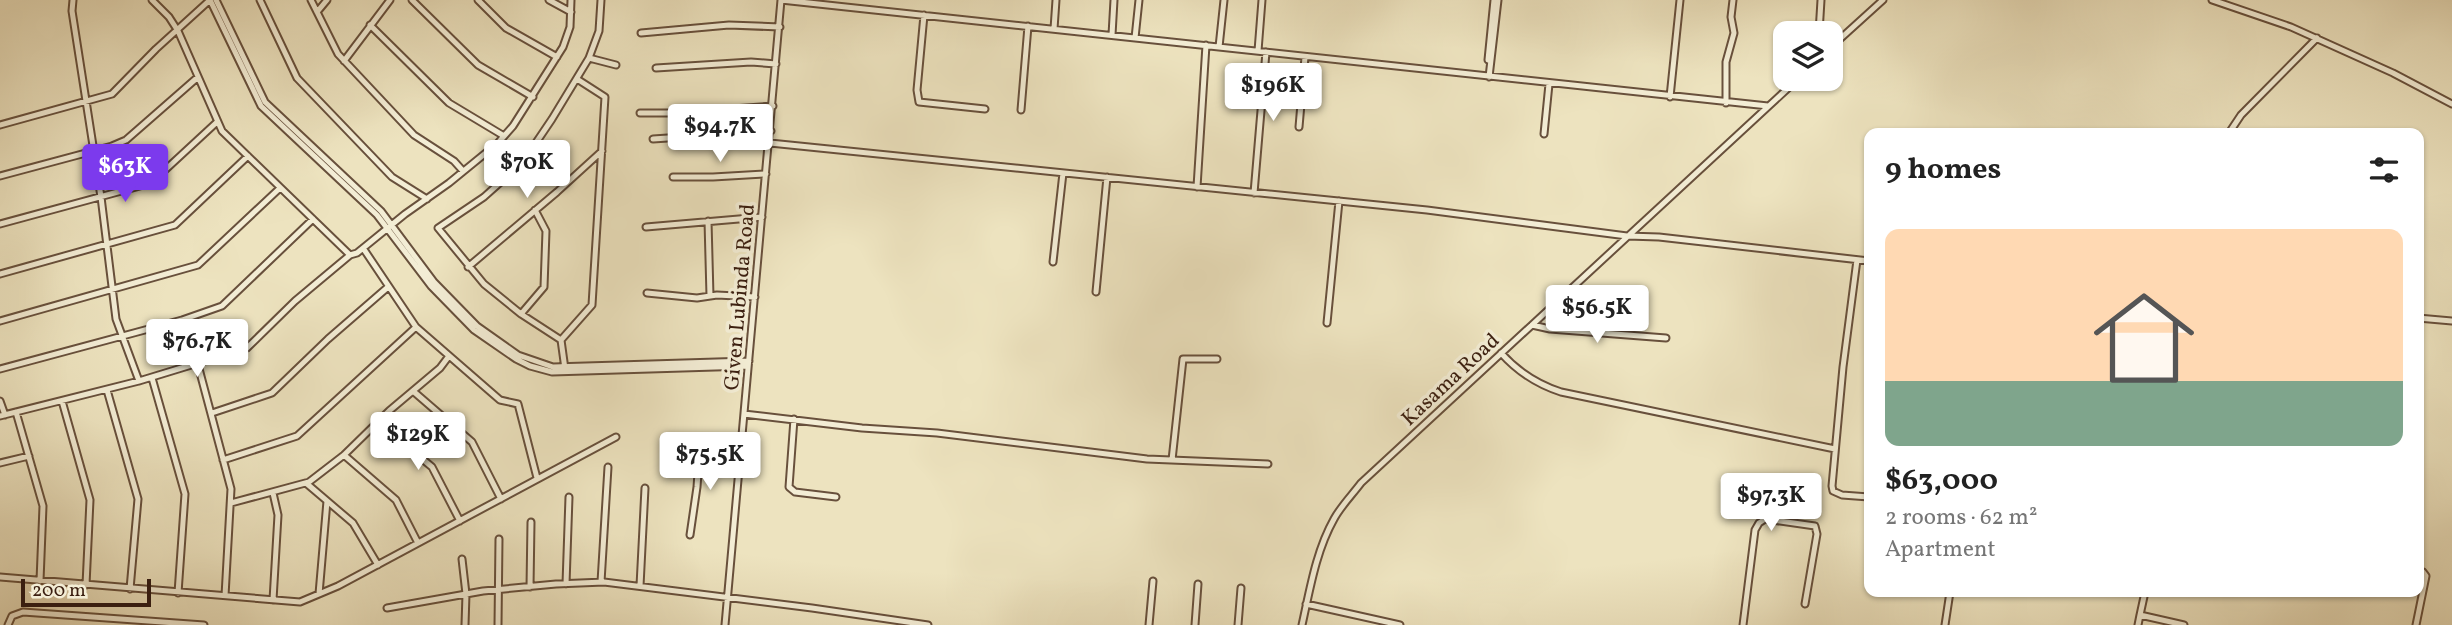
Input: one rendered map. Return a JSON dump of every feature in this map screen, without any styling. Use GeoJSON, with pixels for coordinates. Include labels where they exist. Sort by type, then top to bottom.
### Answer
{"type":"FeatureCollection","features":[{"type":"Feature","properties":{"kind":"street"},"geometry":{"type":"LineString","coordinates":[[73,0],[72,11],[101,197],[116,319],[139,381]]}},
{"type":"Feature","properties":{"kind":"street"},"geometry":{"type":"LineString","coordinates":[[152,0],[169,17],[178,31],[222,131],[350,255]]}},
{"type":"Feature","properties":{"kind":"street"},"geometry":{"type":"LineString","coordinates":[[0,125],[112,94],[210,0],[261,106],[391,226]]}},
{"type":"Feature","properties":{"kind":"street"},"geometry":{"type":"LineString","coordinates":[[216,0],[265,102],[391,226],[435,282],[477,326],[518,355],[565,369],[749,364]]}},
{"type":"Feature","properties":{"kind":"street"},"geometry":{"type":"LineString","coordinates":[[260,0],[297,78],[392,177],[427,199]]}},
{"type":"Feature","properties":{"kind":"street"},"geometry":{"type":"LineString","coordinates":[[312,0],[332,45],[344,61],[414,135],[454,160],[463,171]]}},
{"type":"Feature","properties":{"kind":"street"},"geometry":{"type":"LineString","coordinates":[[317,12],[327,0]]}},
{"type":"Feature","properties":{"kind":"street"},"geometry":{"type":"LineString","coordinates":[[344,61],[390,0]]}},
{"type":"Feature","properties":{"kind":"street"},"geometry":{"type":"LineString","coordinates":[[412,0],[478,65],[533,97]]}},
{"type":"Feature","properties":{"kind":"street"},"geometry":{"type":"LineString","coordinates":[[478,0],[506,28],[556,57]]}},
{"type":"Feature","properties":{"kind":"street"},"geometry":{"type":"LineString","coordinates":[[549,0],[572,12]]}},
{"type":"Feature","properties":{"kind":"street"},"geometry":{"type":"LineString","coordinates":[[0,401],[2,415],[152,378],[247,348],[350,255],[427,199],[505,136],[533,97],[556,57],[570,27],[571,0]]}},
{"type":"Feature","properties":{"kind":"street"},"geometry":{"type":"LineString","coordinates":[[565,369],[561,340],[521,314],[484,284],[438,228],[484,197],[523,162],[589,58],[599,31],[601,0]]}},
{"type":"Feature","properties":{"kind":"street"},"geometry":{"type":"LineString","coordinates":[[781,0],[1768,106]]}},
{"type":"Feature","properties":{"kind":"street","name":"Given Lubinda Road"},"geometry":{"type":"LineString","coordinates":[[725,625],[781,0]]}},
{"type":"Feature","properties":{"kind":"street"},"geometry":{"type":"LineString","coordinates":[[1054,29],[1056,0]]}},
{"type":"Feature","properties":{"kind":"street"},"geometry":{"type":"LineString","coordinates":[[1112,35],[1114,0]]}},
{"type":"Feature","properties":{"kind":"street"},"geometry":{"type":"LineString","coordinates":[[1135,37],[1139,0]]}},
{"type":"Feature","properties":{"kind":"street"},"geometry":{"type":"LineString","coordinates":[[1219,47],[1224,0]]}},
{"type":"Feature","properties":{"kind":"street"},"geometry":{"type":"LineString","coordinates":[[1258,51],[1262,0]]}},
{"type":"Feature","properties":{"kind":"street"},"geometry":{"type":"LineString","coordinates":[[1488,77],[1496,0]]}},
{"type":"Feature","properties":{"kind":"street"},"geometry":{"type":"LineString","coordinates":[[1670,97],[1680,0]]}},
{"type":"Feature","properties":{"kind":"street"},"geometry":{"type":"LineString","coordinates":[[1726,103],[1726,62],[1734,33],[1731,17],[1733,0]]}},
{"type":"Feature","properties":{"kind":"street"},"geometry":{"type":"LineString","coordinates":[[1820,21],[1821,0]]}},
{"type":"Feature","properties":{"kind":"street"},"geometry":{"type":"LineString","coordinates":[[1843,36],[1883,0]]}},
{"type":"Feature","properties":{"kind":"street"},"geometry":{"type":"LineString","coordinates":[[2212,0],[2229,8],[2265,16],[2317,38],[2452,104]]}},
{"type":"Feature","properties":{"kind":"street"},"geometry":{"type":"LineString","coordinates":[[924,15],[919,102],[985,109]]}},
{"type":"Feature","properties":{"kind":"street"},"geometry":{"type":"LineString","coordinates":[[370,25],[449,103],[505,136]]}},
{"type":"Feature","properties":{"kind":"street"},"geometry":{"type":"LineString","coordinates":[[641,33],[729,25],[780,27]]}},
{"type":"Feature","properties":{"kind":"street"},"geometry":{"type":"LineString","coordinates":[[1021,110],[1028,26]]}},
{"type":"Feature","properties":{"kind":"street"},"geometry":{"type":"LineString","coordinates":[[2232,128],[2241,115],[2317,38]]}},
{"type":"Feature","properties":{"kind":"street"},"geometry":{"type":"LineString","coordinates":[[1197,187],[1206,45]]}},
{"type":"Feature","properties":{"kind":"street"},"geometry":{"type":"LineString","coordinates":[[1254,193],[1266,52]]}},
{"type":"Feature","properties":{"kind":"street"},"geometry":{"type":"LineString","coordinates":[[1298,127],[1305,57]]}},
{"type":"Feature","properties":{"kind":"street"},"geometry":{"type":"LineString","coordinates":[[589,58],[616,65]]}},
{"type":"Feature","properties":{"kind":"street"},"geometry":{"type":"LineString","coordinates":[[656,68],[751,62],[776,64]]}},
{"type":"Feature","properties":{"kind":"street"},"geometry":{"type":"LineString","coordinates":[[0,176],[126,140],[198,77]]}},
{"type":"Feature","properties":{"kind":"street"},"geometry":{"type":"LineString","coordinates":[[561,340],[592,305],[602,151],[605,97],[577,79]]}},
{"type":"Feature","properties":{"kind":"street"},"geometry":{"type":"LineString","coordinates":[[1544,134],[1549,84]]}},
{"type":"Feature","properties":{"kind":"street","name":"Kasama Road"},"geometry":{"type":"LineString","coordinates":[[1302,625],[1318,558],[1330,527],[1361,483],[1785,91]]}},
{"type":"Feature","properties":{"kind":"street"},"geometry":{"type":"LineString","coordinates":[[640,113],[773,106]]}},
{"type":"Feature","properties":{"kind":"street"},"geometry":{"type":"LineString","coordinates":[[0,225],[151,183],[217,122]]}},
{"type":"Feature","properties":{"kind":"street"},"geometry":{"type":"LineString","coordinates":[[653,139],[771,131]]}},
{"type":"Feature","properties":{"kind":"street"},"geometry":{"type":"LineString","coordinates":[[770,143],[1339,201],[1627,236],[1659,237],[1864,261]]}},
{"type":"Feature","properties":{"kind":"street"},"geometry":{"type":"LineString","coordinates":[[468,267],[602,151]]}},
{"type":"Feature","properties":{"kind":"street"},"geometry":{"type":"LineString","coordinates":[[0,274],[175,225],[248,156]]}},
{"type":"Feature","properties":{"kind":"street"},"geometry":{"type":"LineString","coordinates":[[1053,262],[1063,173]]}},
{"type":"Feature","properties":{"kind":"street"},"geometry":{"type":"LineString","coordinates":[[673,177],[766,174]]}},
{"type":"Feature","properties":{"kind":"street"},"geometry":{"type":"LineString","coordinates":[[1096,292],[1107,177]]}},
{"type":"Feature","properties":{"kind":"street"},"geometry":{"type":"LineString","coordinates":[[0,321],[198,265],[280,188]]}},
{"type":"Feature","properties":{"kind":"street"},"geometry":{"type":"LineString","coordinates":[[1327,323],[1339,201]]}},
{"type":"Feature","properties":{"kind":"street"},"geometry":{"type":"LineString","coordinates":[[521,314],[544,287],[546,231],[535,210]]}},
{"type":"Feature","properties":{"kind":"street"},"geometry":{"type":"LineString","coordinates":[[646,227],[661,228],[762,217]]}},
{"type":"Feature","properties":{"kind":"street"},"geometry":{"type":"LineString","coordinates":[[0,369],[222,306],[313,219]]}},
{"type":"Feature","properties":{"kind":"street"},"geometry":{"type":"LineString","coordinates":[[708,221],[710,296]]}},
{"type":"Feature","properties":{"kind":"street"},"geometry":{"type":"LineString","coordinates":[[363,248],[416,327],[500,400],[518,404],[537,478]]}},
{"type":"Feature","properties":{"kind":"street"},"geometry":{"type":"LineString","coordinates":[[1857,260],[1835,449],[1833,491],[1842,495],[1864,497]]}},
{"type":"Feature","properties":{"kind":"street"},"geometry":{"type":"LineString","coordinates":[[212,413],[272,393],[388,287]]}},
{"type":"Feature","properties":{"kind":"street"},"geometry":{"type":"LineString","coordinates":[[647,293],[698,298],[755,297]]}},
{"type":"Feature","properties":{"kind":"street"},"geometry":{"type":"LineString","coordinates":[[2424,319],[2452,321]]}},
{"type":"Feature","properties":{"kind":"street"},"geometry":{"type":"LineString","coordinates":[[1532,326],[1666,338]]}},
{"type":"Feature","properties":{"kind":"street"},"geometry":{"type":"LineString","coordinates":[[223,460],[297,436],[416,327]]}},
{"type":"Feature","properties":{"kind":"street"},"geometry":{"type":"LineString","coordinates":[[1500,353],[1525,376],[1542,386],[1835,449]]}},
{"type":"Feature","properties":{"kind":"street"},"geometry":{"type":"LineString","coordinates":[[232,503],[274,494],[306,483],[344,455],[440,368],[449,356]]}},
{"type":"Feature","properties":{"kind":"street"},"geometry":{"type":"LineString","coordinates":[[1172,460],[1183,359],[1217,359]]}},
{"type":"Feature","properties":{"kind":"street"},"geometry":{"type":"LineString","coordinates":[[198,365],[231,489],[225,596]]}},
{"type":"Feature","properties":{"kind":"street"},"geometry":{"type":"LineString","coordinates":[[152,378],[185,494],[178,593]]}},
{"type":"Feature","properties":{"kind":"street"},"geometry":{"type":"LineString","coordinates":[[107,390],[138,499],[130,589]]}},
{"type":"Feature","properties":{"kind":"street"},"geometry":{"type":"LineString","coordinates":[[413,391],[472,442],[501,499]]}},
{"type":"Feature","properties":{"kind":"street"},"geometry":{"type":"LineString","coordinates":[[62,401],[90,500],[86,585]]}},
{"type":"Feature","properties":{"kind":"street"},"geometry":{"type":"LineString","coordinates":[[16,412],[43,506],[40,581]]}},
{"type":"Feature","properties":{"kind":"street"},"geometry":{"type":"LineString","coordinates":[[744,414],[862,428],[937,433],[1147,459],[1268,464]]}},
{"type":"Feature","properties":{"kind":"street"},"geometry":{"type":"LineString","coordinates":[[794,419],[789,487],[795,492],[836,497]]}},
{"type":"Feature","properties":{"kind":"street"},"geometry":{"type":"LineString","coordinates":[[378,422],[432,467],[460,521]]}},
{"type":"Feature","properties":{"kind":"street"},"geometry":{"type":"LineString","coordinates":[[0,577],[300,603],[418,544],[616,437]]}},
{"type":"Feature","properties":{"kind":"street"},"geometry":{"type":"LineString","coordinates":[[678,447],[741,444]]}},
{"type":"Feature","properties":{"kind":"street"},"geometry":{"type":"LineString","coordinates":[[690,535],[700,445]]}},
{"type":"Feature","properties":{"kind":"street"},"geometry":{"type":"LineString","coordinates":[[344,455],[396,499],[418,544]]}},
{"type":"Feature","properties":{"kind":"street"},"geometry":{"type":"LineString","coordinates":[[0,463],[29,456]]}},
{"type":"Feature","properties":{"kind":"street"},"geometry":{"type":"LineString","coordinates":[[601,582],[608,467]]}},
{"type":"Feature","properties":{"kind":"street"},"geometry":{"type":"LineString","coordinates":[[306,483],[353,523],[378,565]]}},
{"type":"Feature","properties":{"kind":"street"},"geometry":{"type":"LineString","coordinates":[[640,586],[645,488]]}},
{"type":"Feature","properties":{"kind":"street"},"geometry":{"type":"LineString","coordinates":[[273,600],[278,514],[274,494]]}},
{"type":"Feature","properties":{"kind":"street"},"geometry":{"type":"LineString","coordinates":[[566,584],[569,497]]}},
{"type":"Feature","properties":{"kind":"street"},"geometry":{"type":"LineString","coordinates":[[319,594],[327,500]]}},
{"type":"Feature","properties":{"kind":"street"},"geometry":{"type":"LineString","coordinates":[[1743,625],[1755,530],[1765,519],[1815,526],[1805,604]]}},
{"type":"Feature","properties":{"kind":"street"},"geometry":{"type":"LineString","coordinates":[[530,587],[531,522]]}},
{"type":"Feature","properties":{"kind":"street"},"geometry":{"type":"LineString","coordinates":[[498,625],[499,539]]}},
{"type":"Feature","properties":{"kind":"street"},"geometry":{"type":"LineString","coordinates":[[462,559],[466,594],[465,625]]}},
{"type":"Feature","properties":{"kind":"street"},"geometry":{"type":"LineString","coordinates":[[1149,625],[1153,581]]}},
{"type":"Feature","properties":{"kind":"street"},"geometry":{"type":"LineString","coordinates":[[387,608],[498,590],[601,582],[928,625]]}},
{"type":"Feature","properties":{"kind":"street"},"geometry":{"type":"LineString","coordinates":[[1195,625],[1198,584]]}},
{"type":"Feature","properties":{"kind":"street"},"geometry":{"type":"LineString","coordinates":[[1238,625],[1241,588]]}},
{"type":"Feature","properties":{"kind":"street"},"geometry":{"type":"LineString","coordinates":[[1945,625],[1949,597]]}},
{"type":"Feature","properties":{"kind":"street"},"geometry":{"type":"LineString","coordinates":[[2138,625],[2144,597]]}},
{"type":"Feature","properties":{"kind":"street"},"geometry":{"type":"LineString","coordinates":[[2416,625],[2422,597]]}},
{"type":"Feature","properties":{"kind":"street"},"geometry":{"type":"LineString","coordinates":[[1307,604],[1399,625]]}},
{"type":"Feature","properties":{"kind":"street"},"geometry":{"type":"LineString","coordinates":[[8,625],[12,616],[23,612],[204,625]]}},
{"type":"Feature","properties":{"kind":"street"},"geometry":{"type":"LineString","coordinates":[[2140,615],[2184,625]]}},
{"type":"Feature","properties":{"kind":"street"},"geometry":{"type":"LineString","coordinates":[[72,625],[73,616]]}}]}
